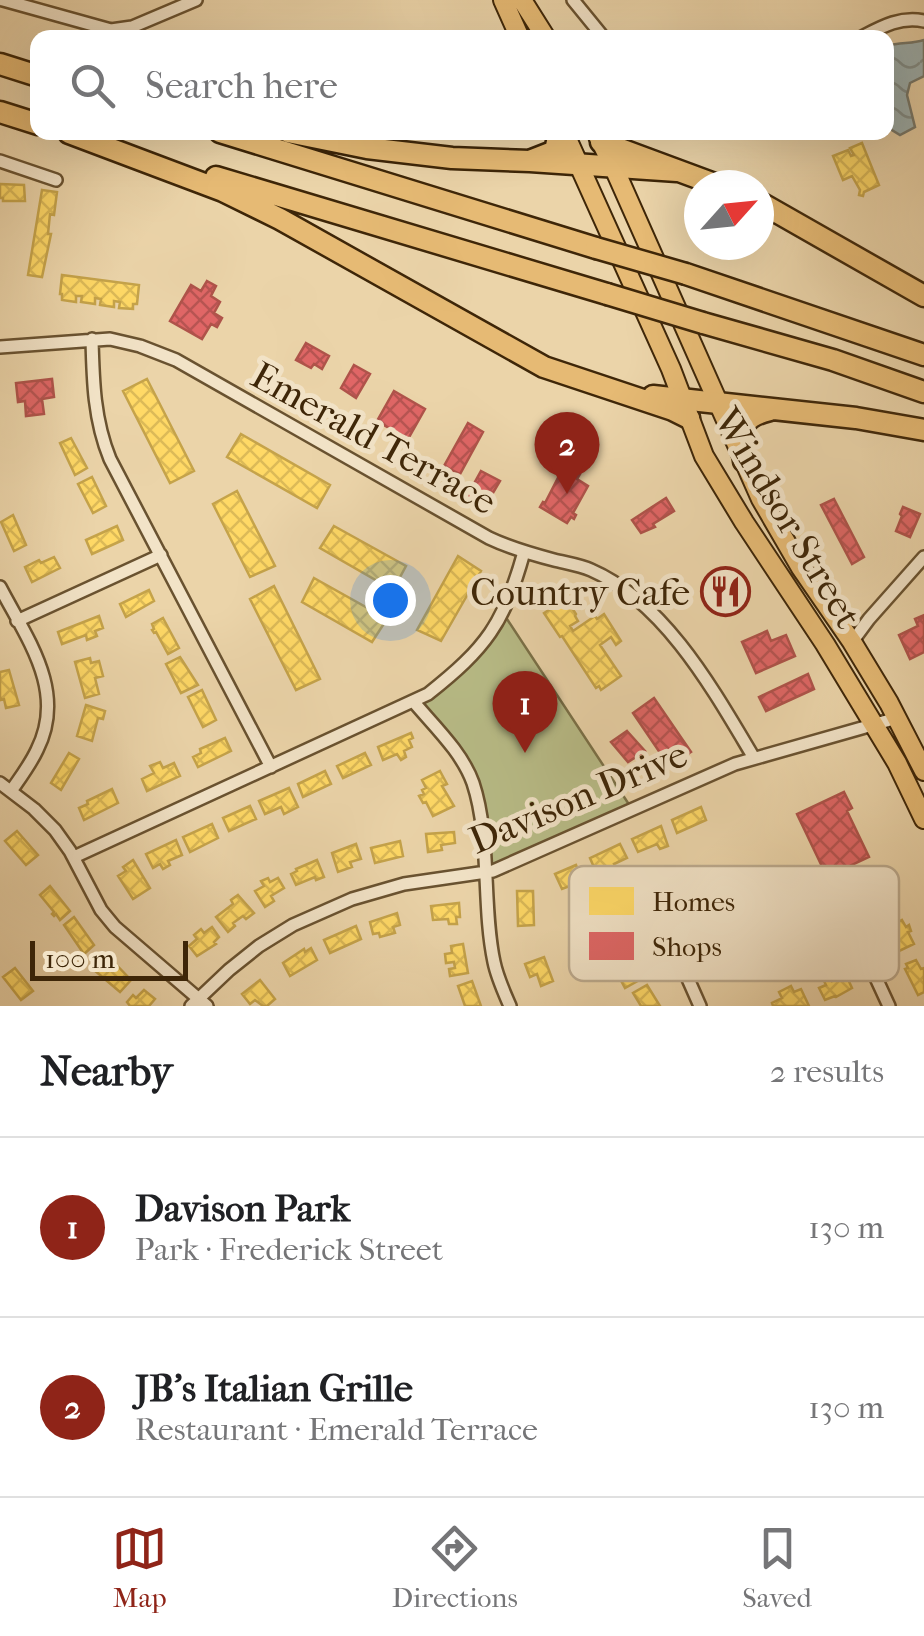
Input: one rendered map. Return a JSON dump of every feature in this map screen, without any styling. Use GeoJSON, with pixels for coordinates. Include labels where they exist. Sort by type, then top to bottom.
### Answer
{"type":"FeatureCollection","features":[{"type":"Feature","properties":{"kind":"highway"},"geometry":{"type":"LineString","coordinates":[[0,63],[30,71]]}},
{"type":"Feature","properties":{"kind":"highway"},"geometry":{"type":"LineString","coordinates":[[0,112],[30,121]]}},
{"type":"Feature","properties":{"kind":"highway"},"geometry":{"type":"LineString","coordinates":[[86,140],[237,198],[544,367],[618,393],[685,408],[720,404],[776,409],[924,430]]}},
{"type":"Feature","properties":{"kind":"highway"},"geometry":{"type":"LineString","coordinates":[[91,140],[833,360],[924,392]]}},
{"type":"Feature","properties":{"kind":"highway"},"geometry":{"type":"LineString","coordinates":[[246,140],[686,274],[924,355]]}},
{"type":"Feature","properties":{"kind":"highway"},"geometry":{"type":"LineString","coordinates":[[328,140],[490,161],[677,170]]}},
{"type":"Feature","properties":{"kind":"highway"},"geometry":{"type":"LineString","coordinates":[[530,161],[556,151],[559,140]]}},
{"type":"Feature","properties":{"kind":"highway"},"geometry":{"type":"LineString","coordinates":[[606,140],[684,173]]}},
{"type":"Feature","properties":{"kind":"highway"},"geometry":{"type":"LineString","coordinates":[[774,211],[924,296]]}},
{"type":"Feature","properties":{"kind":"highway"},"geometry":{"type":"LineString","coordinates":[[744,460],[742,438],[746,421],[754,414],[776,409]]}},
{"type":"Feature","properties":{"kind":"main road"},"geometry":{"type":"LineString","coordinates":[[502,0],[516,30]]}},
{"type":"Feature","properties":{"kind":"main road"},"geometry":{"type":"LineString","coordinates":[[522,0],[541,30]]}},
{"type":"Feature","properties":{"kind":"main road","name":"Windsor Street"},"geometry":{"type":"LineString","coordinates":[[566,140],[671,369],[704,456],[874,724],[924,819]]}},
{"type":"Feature","properties":{"kind":"main road","name":"Windsor Street"},"geometry":{"type":"LineString","coordinates":[[600,140],[761,499],[800,568],[852,642],[924,771]]}},
{"type":"Feature","properties":{"kind":"street"},"geometry":{"type":"LineString","coordinates":[[3,0],[112,30],[132,27],[196,0]]}},
{"type":"Feature","properties":{"kind":"street"},"geometry":{"type":"LineString","coordinates":[[573,0],[597,30]]}},
{"type":"Feature","properties":{"kind":"street"},"geometry":{"type":"LineString","coordinates":[[878,30],[905,20],[924,21]]}},
{"type":"Feature","properties":{"kind":"street"},"geometry":{"type":"LineString","coordinates":[[0,161],[56,180]]}},
{"type":"Feature","properties":{"kind":"street"},"geometry":{"type":"LineString","coordinates":[[92,339],[102,439],[271,767]]}},
{"type":"Feature","properties":{"kind":"street","name":"Emerald Terrace"},"geometry":{"type":"LineString","coordinates":[[0,347],[92,339],[140,346],[176,360],[489,538],[524,552],[590,569],[646,604],[672,633],[754,758]]}},
{"type":"Feature","properties":{"kind":"street"},"geometry":{"type":"LineString","coordinates":[[74,858],[428,694],[478,651],[496,626],[524,552]]}},
{"type":"Feature","properties":{"kind":"street"},"geometry":{"type":"LineString","coordinates":[[18,621],[161,555]]}},
{"type":"Feature","properties":{"kind":"street"},"geometry":{"type":"LineString","coordinates":[[852,642],[924,557]]}},
{"type":"Feature","properties":{"kind":"street"},"geometry":{"type":"LineString","coordinates":[[0,587],[44,672],[49,696],[47,723],[38,749],[12,791]]}},
{"type":"Feature","properties":{"kind":"street"},"geometry":{"type":"LineString","coordinates":[[413,702],[464,764],[472,782],[478,804],[494,964],[510,1006]]}},
{"type":"Feature","properties":{"kind":"street","name":"Davison Drive"},"geometry":{"type":"LineString","coordinates":[[198,1004],[229,970],[259,946],[320,912],[404,884],[486,873],[735,764],[897,718]]}},
{"type":"Feature","properties":{"kind":"street"},"geometry":{"type":"LineString","coordinates":[[0,783],[56,830],[101,910],[115,927],[198,1004]]}},
{"type":"Feature","properties":{"kind":"street"},"geometry":{"type":"LineString","coordinates":[[689,981],[700,1006]]}},
{"type":"Feature","properties":{"kind":"street"},"geometry":{"type":"LineString","coordinates":[[875,981],[886,1005]]}},
{"type":"Feature","properties":{"kind":"green space"},"geometry":{"type":"Polygon","coordinates":[[[503,613],[632,809],[486,873],[473,782],[413,701],[462,667],[503,613]]]}},
{"type":"Feature","properties":{"kind":"water"},"geometry":{"type":"Polygon","coordinates":[[[924,40],[924,76],[910,83],[907,95],[915,127],[900,135],[894,131],[894,45],[924,40]]]}},
{"type":"Feature","properties":{"kind":"building: Homes"},"geometry":{"type":"Polygon","coordinates":[[[862,143],[879,185],[863,196],[859,195],[852,176],[843,180],[833,156],[848,150],[854,155],[850,148],[862,143]]]}},
{"type":"Feature","properties":{"kind":"building: Homes"},"geometry":{"type":"Polygon","coordinates":[[[0,184],[24,185],[25,201],[3,201],[0,184]]]}},
{"type":"Feature","properties":{"kind":"building: Homes"},"geometry":{"type":"Polygon","coordinates":[[[42,190],[57,192],[54,215],[50,214],[51,234],[42,277],[28,275],[42,190]]]}},
{"type":"Feature","properties":{"kind":"building: Homes"},"geometry":{"type":"Polygon","coordinates":[[[62,275],[139,285],[137,304],[133,304],[133,309],[119,308],[120,302],[114,301],[114,307],[100,305],[101,299],[95,298],[95,304],[81,302],[82,296],[76,296],[76,302],[62,300],[62,275]]]}},
{"type":"Feature","properties":{"kind":"building: Homes"},"geometry":{"type":"Polygon","coordinates":[[[147,379],[194,471],[170,483],[123,391],[147,379]]]}},
{"type":"Feature","properties":{"kind":"building: Homes"},"geometry":{"type":"Polygon","coordinates":[[[241,434],[330,485],[317,508],[227,457],[241,434]]]}},
{"type":"Feature","properties":{"kind":"building: Homes"},"geometry":{"type":"Polygon","coordinates":[[[71,438],[87,468],[75,475],[60,443],[71,438]]]}},
{"type":"Feature","properties":{"kind":"building: Homes"},"geometry":{"type":"Polygon","coordinates":[[[92,477],[106,506],[93,513],[78,484],[92,477]]]}},
{"type":"Feature","properties":{"kind":"building: Homes"},"geometry":{"type":"Polygon","coordinates":[[[237,491],[275,566],[250,577],[213,504],[237,491]]]}},
{"type":"Feature","properties":{"kind":"building: Homes"},"geometry":{"type":"Polygon","coordinates":[[[13,515],[26,545],[14,551],[1,522],[13,515]]]}},
{"type":"Feature","properties":{"kind":"building: Homes"},"geometry":{"type":"Polygon","coordinates":[[[117,526],[123,540],[92,554],[86,540],[117,526]]]}},
{"type":"Feature","properties":{"kind":"building: Homes"},"geometry":{"type":"Polygon","coordinates":[[[334,526],[406,566],[393,590],[320,548],[334,526]]]}},
{"type":"Feature","properties":{"kind":"building: Homes"},"geometry":{"type":"Polygon","coordinates":[[[458,556],[481,571],[441,641],[417,630],[458,556]]]}},
{"type":"Feature","properties":{"kind":"building: Homes"},"geometry":{"type":"Polygon","coordinates":[[[54,557],[60,568],[32,582],[25,567],[54,557]]]}},
{"type":"Feature","properties":{"kind":"building: Homes"},"geometry":{"type":"Polygon","coordinates":[[[314,578],[387,619],[372,642],[302,602],[314,578]]]}},
{"type":"Feature","properties":{"kind":"building: Homes"},"geometry":{"type":"Polygon","coordinates":[[[274,586],[320,679],[296,690],[250,599],[274,586]]]}},
{"type":"Feature","properties":{"kind":"building: Homes"},"geometry":{"type":"Polygon","coordinates":[[[149,590],[154,601],[126,617],[120,604],[149,590]]]}},
{"type":"Feature","properties":{"kind":"building: Homes"},"geometry":{"type":"Polygon","coordinates":[[[566,599],[578,621],[570,626],[573,631],[604,614],[621,641],[616,645],[611,637],[600,645],[621,676],[601,690],[544,613],[566,599]]]}},
{"type":"Feature","properties":{"kind":"building: Homes"},"geometry":{"type":"Polygon","coordinates":[[[99,616],[103,628],[95,631],[97,636],[87,640],[86,635],[62,644],[58,632],[99,616]]]}},
{"type":"Feature","properties":{"kind":"building: Homes"},"geometry":{"type":"Polygon","coordinates":[[[163,618],[179,648],[168,654],[152,630],[152,624],[163,618]]]}},
{"type":"Feature","properties":{"kind":"building: Homes"},"geometry":{"type":"Polygon","coordinates":[[[180,657],[198,685],[181,693],[166,664],[180,657]]]}},
{"type":"Feature","properties":{"kind":"building: Homes"},"geometry":{"type":"Polygon","coordinates":[[[90,658],[91,663],[99,661],[103,676],[95,678],[99,694],[85,698],[75,662],[90,658]]]}},
{"type":"Feature","properties":{"kind":"building: Homes"},"geometry":{"type":"Polygon","coordinates":[[[9,670],[19,705],[6,708],[0,696],[0,672],[9,670]]]}},
{"type":"Feature","properties":{"kind":"building: Homes"},"geometry":{"type":"Polygon","coordinates":[[[202,690],[216,720],[203,727],[188,697],[202,690]]]}},
{"type":"Feature","properties":{"kind":"building: Homes"},"geometry":{"type":"Polygon","coordinates":[[[86,705],[105,711],[103,719],[98,718],[92,741],[77,736],[86,705]]]}},
{"type":"Feature","properties":{"kind":"building: Homes"},"geometry":{"type":"Polygon","coordinates":[[[411,733],[412,747],[404,751],[406,757],[401,760],[397,754],[383,760],[378,747],[411,733]]]}},
{"type":"Feature","properties":{"kind":"building: Homes"},"geometry":{"type":"Polygon","coordinates":[[[225,738],[231,751],[198,767],[193,757],[201,753],[200,749],[225,738]]]}},
{"type":"Feature","properties":{"kind":"building: Homes"},"geometry":{"type":"Polygon","coordinates":[[[69,753],[79,759],[61,790],[51,783],[69,753]]]}},
{"type":"Feature","properties":{"kind":"building: Homes"},"geometry":{"type":"Polygon","coordinates":[[[365,753],[371,765],[343,778],[337,766],[365,753]]]}},
{"type":"Feature","properties":{"kind":"building: Homes"},"geometry":{"type":"Polygon","coordinates":[[[160,762],[163,768],[174,763],[180,776],[147,791],[142,779],[154,773],[150,766],[160,762]]]}},
{"type":"Feature","properties":{"kind":"building: Homes"},"geometry":{"type":"Polygon","coordinates":[[[325,771],[331,784],[303,797],[298,784],[325,771]]]}},
{"type":"Feature","properties":{"kind":"building: Homes"},"geometry":{"type":"Polygon","coordinates":[[[440,771],[447,784],[442,786],[454,806],[433,816],[419,796],[426,788],[422,780],[440,771]]]}},
{"type":"Feature","properties":{"kind":"building: Homes"},"geometry":{"type":"Polygon","coordinates":[[[289,788],[298,807],[284,814],[281,807],[265,814],[259,801],[289,788]]]}},
{"type":"Feature","properties":{"kind":"building: Homes"},"geometry":{"type":"Polygon","coordinates":[[[112,789],[118,803],[84,820],[79,808],[112,789]]]}},
{"type":"Feature","properties":{"kind":"building: Homes"},"geometry":{"type":"Polygon","coordinates":[[[250,806],[256,819],[229,831],[223,818],[250,806]]]}},
{"type":"Feature","properties":{"kind":"building: Homes"},"geometry":{"type":"Polygon","coordinates":[[[701,807],[706,820],[677,833],[672,820],[701,807]]]}},
{"type":"Feature","properties":{"kind":"building: Homes"},"geometry":{"type":"Polygon","coordinates":[[[212,824],[218,838],[190,852],[183,837],[212,824]]]}},
{"type":"Feature","properties":{"kind":"building: Homes"},"geometry":{"type":"Polygon","coordinates":[[[661,826],[668,846],[660,849],[657,844],[638,852],[632,839],[661,826]]]}},
{"type":"Feature","properties":{"kind":"building: Homes"},"geometry":{"type":"Polygon","coordinates":[[[17,831],[38,855],[26,865],[5,841],[17,831]]]}},
{"type":"Feature","properties":{"kind":"building: Homes"},"geometry":{"type":"Polygon","coordinates":[[[454,832],[455,843],[428,852],[426,834],[454,832]]]}},
{"type":"Feature","properties":{"kind":"building: Homes"},"geometry":{"type":"Polygon","coordinates":[[[176,840],[182,855],[168,861],[170,865],[163,869],[160,864],[153,868],[146,854],[176,840]]]}},
{"type":"Feature","properties":{"kind":"building: Homes"},"geometry":{"type":"Polygon","coordinates":[[[400,841],[403,856],[375,863],[371,848],[400,841]]]}},
{"type":"Feature","properties":{"kind":"building: Homes"},"geometry":{"type":"Polygon","coordinates":[[[356,844],[361,859],[338,872],[332,853],[356,844]]]}},
{"type":"Feature","properties":{"kind":"building: Homes"},"geometry":{"type":"Polygon","coordinates":[[[620,844],[627,858],[615,866],[593,866],[590,858],[620,844]]]}},
{"type":"Feature","properties":{"kind":"building: Homes"},"geometry":{"type":"Polygon","coordinates":[[[133,860],[150,888],[133,899],[118,876],[133,860]]]}},
{"type":"Feature","properties":{"kind":"building: Homes"},"geometry":{"type":"Polygon","coordinates":[[[317,860],[324,877],[296,885],[291,874],[317,860]]]}},
{"type":"Feature","properties":{"kind":"building: Homes"},"geometry":{"type":"Polygon","coordinates":[[[569,868],[569,886],[562,889],[555,874],[569,868]]]}},
{"type":"Feature","properties":{"kind":"building: Homes"},"geometry":{"type":"Polygon","coordinates":[[[268,878],[270,882],[278,878],[284,888],[271,896],[274,901],[265,907],[255,891],[268,878]]]}},
{"type":"Feature","properties":{"kind":"building: Homes"},"geometry":{"type":"Polygon","coordinates":[[[50,886],[70,911],[60,920],[40,895],[50,886]]]}},
{"type":"Feature","properties":{"kind":"building: Homes"},"geometry":{"type":"Polygon","coordinates":[[[517,891],[533,891],[534,925],[518,926],[517,891]]]}},
{"type":"Feature","properties":{"kind":"building: Homes"},"geometry":{"type":"Polygon","coordinates":[[[238,895],[254,913],[233,923],[235,926],[228,932],[216,917],[238,895]]]}},
{"type":"Feature","properties":{"kind":"building: Homes"},"geometry":{"type":"Polygon","coordinates":[[[459,903],[457,924],[449,924],[448,919],[433,920],[431,906],[459,903]]]}},
{"type":"Feature","properties":{"kind":"building: Homes"},"geometry":{"type":"Polygon","coordinates":[[[397,913],[400,925],[393,927],[395,933],[380,937],[379,933],[373,934],[370,922],[397,913]]]}},
{"type":"Feature","properties":{"kind":"building: Homes"},"geometry":{"type":"Polygon","coordinates":[[[74,917],[94,945],[84,954],[64,925],[74,917]]]}},
{"type":"Feature","properties":{"kind":"building: Homes"},"geometry":{"type":"Polygon","coordinates":[[[899,922],[909,925],[914,944],[899,951],[899,922]]]}},
{"type":"Feature","properties":{"kind":"building: Homes"},"geometry":{"type":"Polygon","coordinates":[[[356,926],[361,939],[330,953],[324,940],[356,926]]]}},
{"type":"Feature","properties":{"kind":"building: Homes"},"geometry":{"type":"Polygon","coordinates":[[[212,927],[219,937],[216,944],[197,956],[189,946],[197,939],[194,935],[212,927]]]}},
{"type":"Feature","properties":{"kind":"building: Homes"},"geometry":{"type":"Polygon","coordinates":[[[463,944],[468,973],[450,976],[454,962],[446,963],[445,954],[452,953],[451,946],[463,944]]]}},
{"type":"Feature","properties":{"kind":"building: Homes"},"geometry":{"type":"Polygon","coordinates":[[[311,948],[317,960],[290,976],[283,963],[311,948]]]}},
{"type":"Feature","properties":{"kind":"building: Homes"},"geometry":{"type":"Polygon","coordinates":[[[106,954],[131,980],[120,992],[93,969],[106,954]]]}},
{"type":"Feature","properties":{"kind":"building: Homes"},"geometry":{"type":"Polygon","coordinates":[[[544,957],[553,981],[541,986],[537,974],[530,977],[525,964],[544,957]]]}},
{"type":"Feature","properties":{"kind":"building: Homes"},"geometry":{"type":"Polygon","coordinates":[[[916,960],[924,968],[924,992],[918,995],[905,969],[906,964],[916,960]]]}},
{"type":"Feature","properties":{"kind":"building: Homes"},"geometry":{"type":"Polygon","coordinates":[[[15,968],[33,991],[21,1000],[3,977],[15,968]]]}},
{"type":"Feature","properties":{"kind":"building: Homes"},"geometry":{"type":"Polygon","coordinates":[[[260,980],[275,999],[267,1006],[255,1000],[250,1004],[242,994],[260,980]]]}},
{"type":"Feature","properties":{"kind":"building: Homes"},"geometry":{"type":"Polygon","coordinates":[[[472,981],[481,1006],[465,1006],[458,986],[472,981]]]}},
{"type":"Feature","properties":{"kind":"building: Homes"},"geometry":{"type":"Polygon","coordinates":[[[824,981],[849,981],[852,988],[825,1000],[819,988],[826,985],[824,981]]]}},
{"type":"Feature","properties":{"kind":"building: Homes"},"geometry":{"type":"Polygon","coordinates":[[[647,985],[660,1006],[641,1006],[633,993],[647,985]]]}},
{"type":"Feature","properties":{"kind":"building: Homes"},"geometry":{"type":"Polygon","coordinates":[[[791,986],[794,992],[801,989],[809,1006],[773,1006],[782,998],[779,992],[791,986]]]}},
{"type":"Feature","properties":{"kind":"building: Homes"},"geometry":{"type":"Polygon","coordinates":[[[144,990],[155,999],[149,1006],[130,1006],[127,1002],[133,995],[136,998],[144,990]]]}},
{"type":"Feature","properties":{"kind":"building: Shops"},"geometry":{"type":"Polygon","coordinates":[[[207,281],[216,286],[211,296],[220,302],[214,313],[222,318],[217,327],[211,324],[202,339],[170,321],[191,285],[201,291],[207,281]]]}},
{"type":"Feature","properties":{"kind":"building: Shops"},"geometry":{"type":"Polygon","coordinates":[[[306,343],[329,356],[322,369],[296,360],[306,343]]]}},
{"type":"Feature","properties":{"kind":"building: Shops"},"geometry":{"type":"Polygon","coordinates":[[[354,365],[370,374],[356,398],[341,388],[354,365]]]}},
{"type":"Feature","properties":{"kind":"building: Shops"},"geometry":{"type":"Polygon","coordinates":[[[52,379],[54,397],[42,399],[44,414],[26,416],[25,401],[18,402],[16,383],[52,379]]]}},
{"type":"Feature","properties":{"kind":"building: Shops"},"geometry":{"type":"Polygon","coordinates":[[[394,391],[425,409],[408,439],[377,421],[394,391]]]}},
{"type":"Feature","properties":{"kind":"building: Shops"},"geometry":{"type":"Polygon","coordinates":[[[468,423],[483,432],[460,474],[444,466],[468,423]]]}},
{"type":"Feature","properties":{"kind":"building: Shops"},"geometry":{"type":"Polygon","coordinates":[[[562,470],[573,477],[576,472],[580,474],[577,479],[588,486],[573,513],[574,519],[571,517],[567,523],[540,507],[562,470]]]}},
{"type":"Feature","properties":{"kind":"building: Shops"},"geometry":{"type":"Polygon","coordinates":[[[481,471],[500,481],[484,508],[466,498],[481,471]]]}},
{"type":"Feature","properties":{"kind":"building: Shops"},"geometry":{"type":"Polygon","coordinates":[[[666,498],[674,511],[641,533],[632,520],[666,498]]]}},
{"type":"Feature","properties":{"kind":"building: Shops"},"geometry":{"type":"Polygon","coordinates":[[[834,499],[864,557],[852,564],[821,505],[834,499]]]}},
{"type":"Feature","properties":{"kind":"building: Shops"},"geometry":{"type":"Polygon","coordinates":[[[903,507],[920,514],[910,537],[896,531],[903,507]]]}},
{"type":"Feature","properties":{"kind":"building: Shops","name":"Country Cafe"},"geometry":{"type":"Polygon","coordinates":[[[732,570],[748,594],[718,614],[703,598],[707,596],[702,590],[732,570]]]}},
{"type":"Feature","properties":{"kind":"building: Shops"},"geometry":{"type":"Polygon","coordinates":[[[924,615],[924,652],[910,659],[899,635],[918,626],[915,619],[924,615]]]}},
{"type":"Feature","properties":{"kind":"building: Shops"},"geometry":{"type":"Polygon","coordinates":[[[767,631],[771,641],[786,635],[795,656],[756,673],[742,642],[767,631]]]}},
{"type":"Feature","properties":{"kind":"building: Shops"},"geometry":{"type":"Polygon","coordinates":[[[808,674],[814,689],[766,711],[759,697],[808,674]]]}},
{"type":"Feature","properties":{"kind":"building: Shops"},"geometry":{"type":"Polygon","coordinates":[[[654,698],[691,752],[669,766],[633,713],[654,698]]]}},
{"type":"Feature","properties":{"kind":"building: Shops"},"geometry":{"type":"Polygon","coordinates":[[[627,731],[645,751],[628,762],[611,742],[627,731]]]}},
{"type":"Feature","properties":{"kind":"building: Shops"},"geometry":{"type":"Polygon","coordinates":[[[844,792],[852,808],[847,811],[869,857],[850,866],[822,866],[797,814],[844,792]]]}},
{"type":"Feature","properties":{"kind":"place","name":"JB's Italian Grille"},"geometry":{"type":"Point","coordinates":[567,494]}},
{"type":"Feature","properties":{"kind":"place","name":"Country Cafe"},"geometry":{"type":"Point","coordinates":[725,592]}},
{"type":"Feature","properties":{"kind":"place","name":"Davison Park"},"geometry":{"type":"Point","coordinates":[525,753]}}]}
